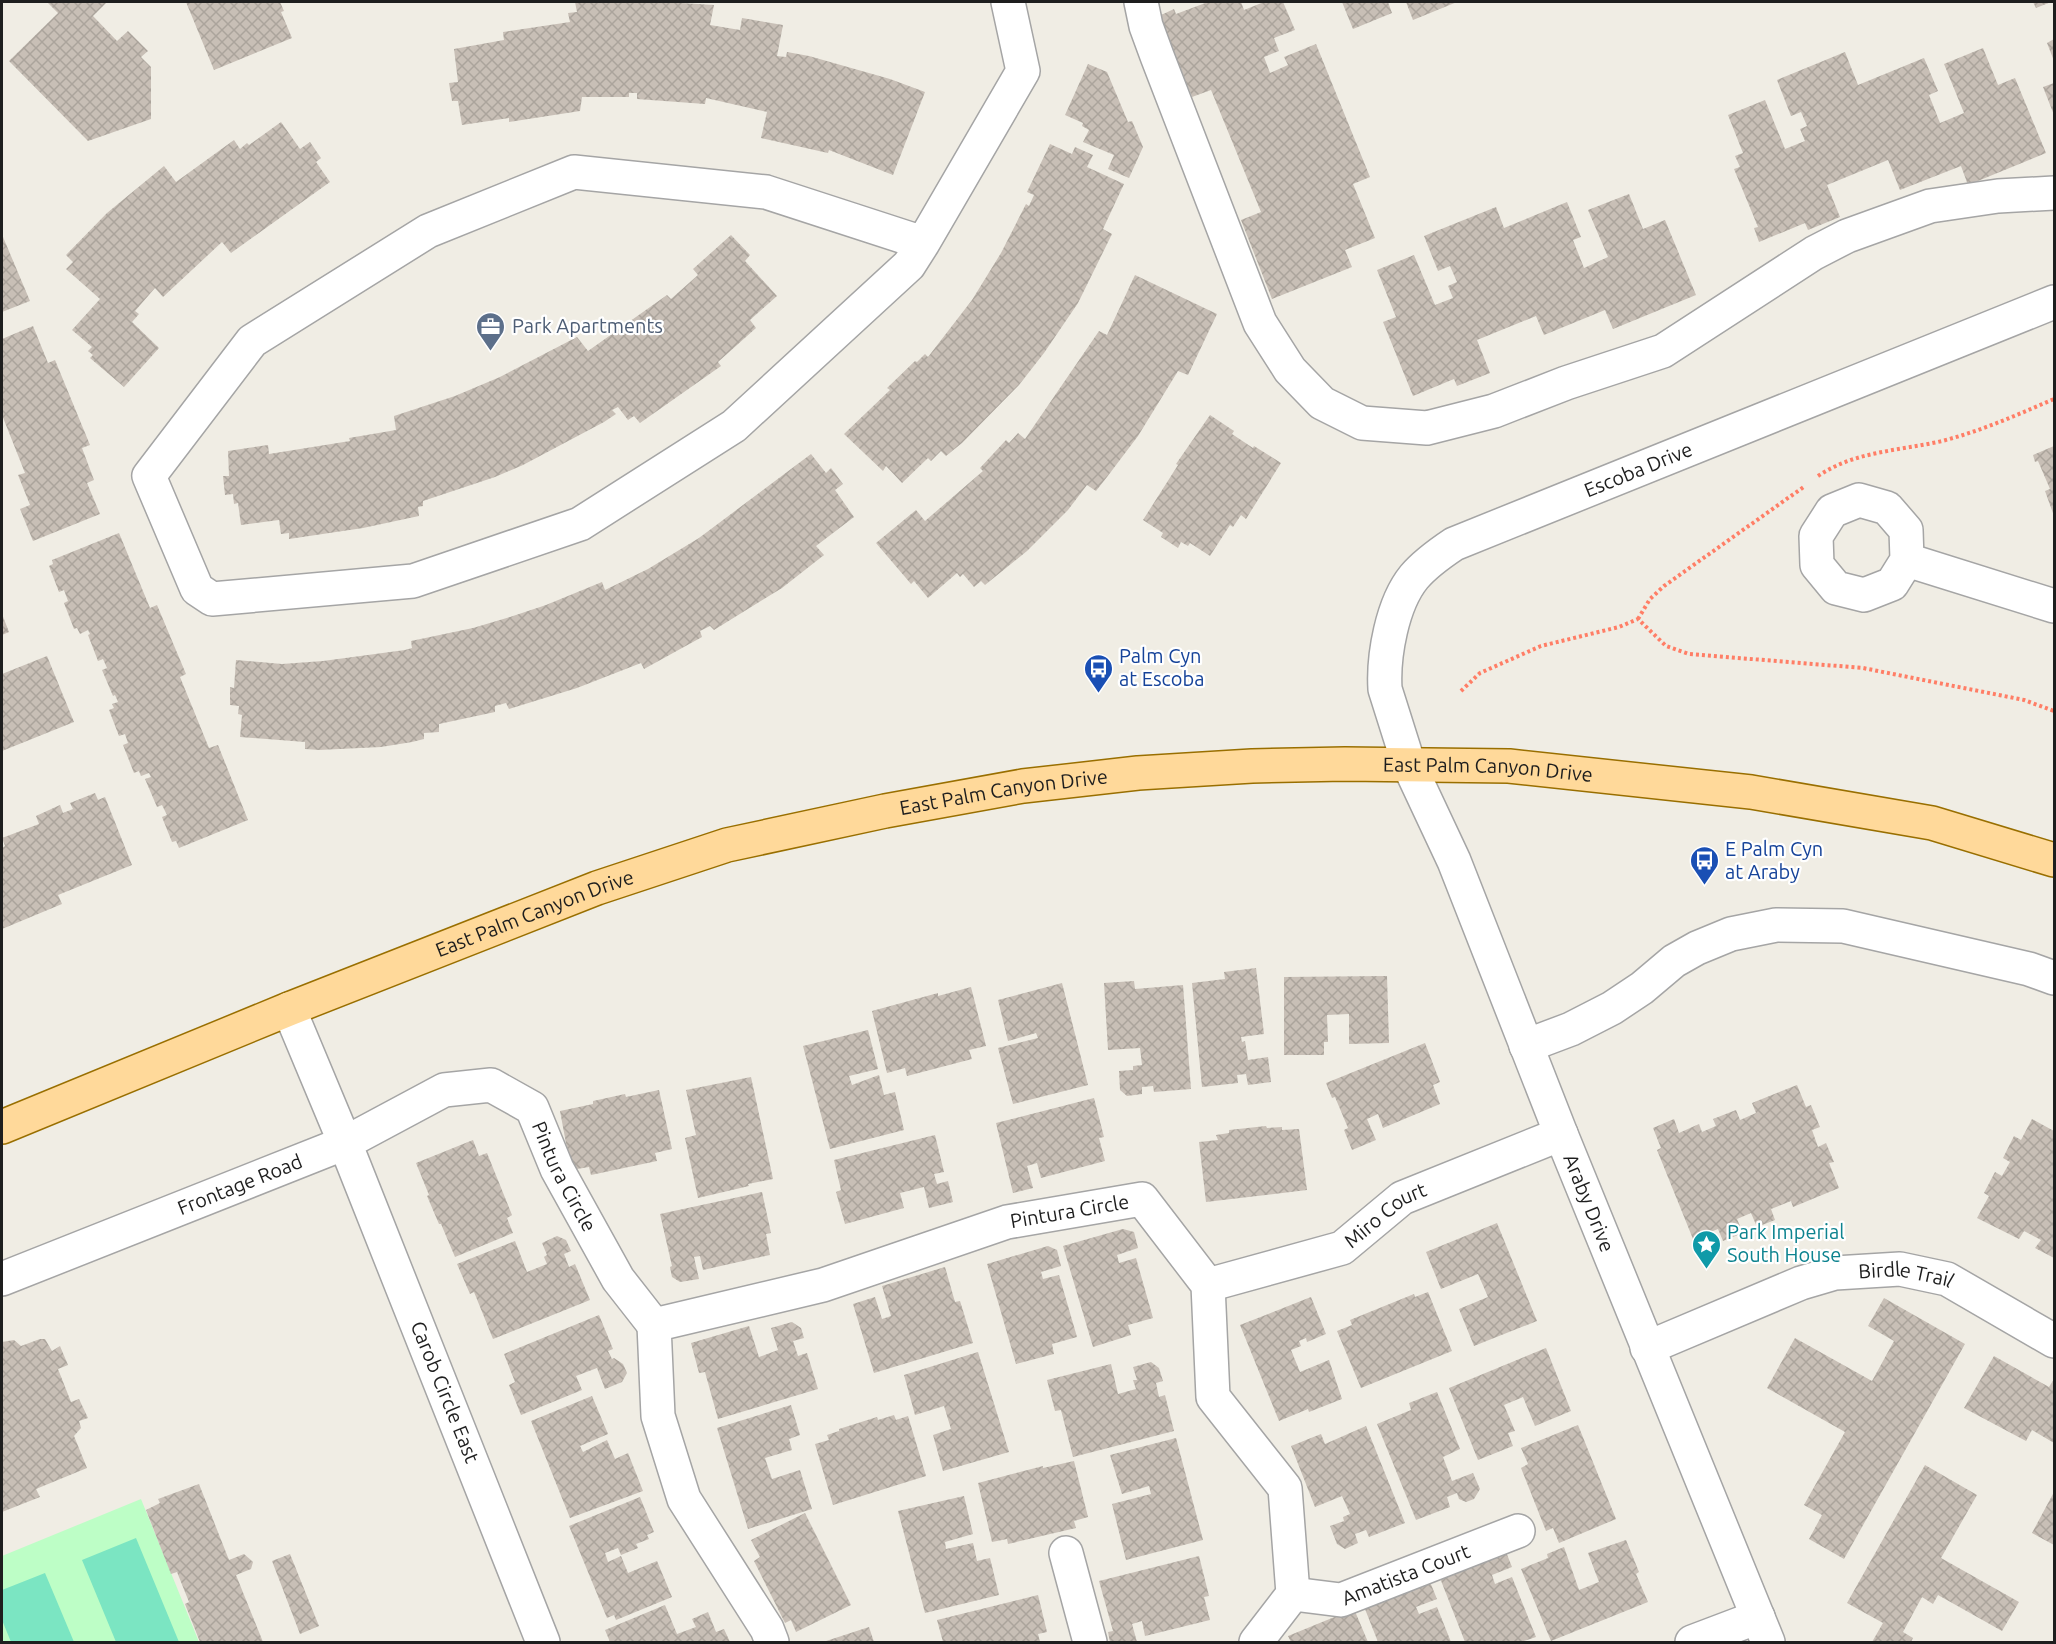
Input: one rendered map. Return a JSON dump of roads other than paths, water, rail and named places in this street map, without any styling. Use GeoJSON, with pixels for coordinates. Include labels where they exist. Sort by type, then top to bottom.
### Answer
{"type":"FeatureCollection","features":[{"type":"Feature","properties":{"kind":"main road","name":"East Palm Canyon Drive"},"geometry":{"type":"LineString","coordinates":[[2,1126],[289,1009],[597,888],[726,845],[885,811],[1023,786],[1138,773],[1252,766],[1509,766],[1751,792],[1932,823],[2055,860]]}},
{"type":"Feature","properties":{"kind":"street"},"geometry":{"type":"LineString","coordinates":[[923,243],[766,192],[574,172],[428,231],[252,341],[149,476],[197,589],[212,599],[413,581],[580,524],[734,426],[909,265],[923,243],[1023,71],[1008,2]]}},
{"type":"Feature","properties":{"kind":"street"},"geometry":{"type":"LineString","coordinates":[[1141,2],[1153,46],[1260,322],[1290,370],[1322,404],[1362,423],[1427,428],[1494,411],[1566,383],[1663,351],[1814,254],[1847,236],[1930,206],[1998,196],[2055,193]]}},
{"type":"Feature","properties":{"kind":"street","name":"Escoba Drive"},"geometry":{"type":"LineString","coordinates":[[1409,765],[1385,689],[1384,676],[1395,611],[1413,578],[1432,559],[1454,544],[2055,302]]}},
{"type":"Feature","properties":{"kind":"street"},"geometry":{"type":"LineString","coordinates":[[1907,560],[2055,606]]}},
{"type":"Feature","properties":{"kind":"street","name":"Araby Drive"},"geometry":{"type":"LineString","coordinates":[[1409,765],[1454,861],[1561,1134],[1763,1630]]}},
{"type":"Feature","properties":{"kind":"street"},"geometry":{"type":"LineString","coordinates":[[1526,1046],[1570,1029],[1612,1008],[1642,988],[1674,961],[1697,948],[1731,934],[1776,925],[1843,926],[2017,966],[2055,978]]}},
{"type":"Feature","properties":{"kind":"street"},"geometry":{"type":"LineString","coordinates":[[289,1009],[345,1143]]}},
{"type":"Feature","properties":{"kind":"street","name":"Pintura Circle"},"geometry":{"type":"LineString","coordinates":[[345,1143],[444,1090],[491,1085],[532,1108],[557,1169],[618,1279],[654,1325],[823,1285],[1007,1222],[1142,1199],[1208,1285]]}},
{"type":"Feature","properties":{"kind":"street","name":"Miro Court"},"geometry":{"type":"LineString","coordinates":[[1208,1285],[1342,1248],[1402,1198],[1561,1134]]}},
{"type":"Feature","properties":{"kind":"street","name":"Frontage Road"},"geometry":{"type":"LineString","coordinates":[[2,1279],[345,1143]]}},
{"type":"Feature","properties":{"kind":"street","name":"Carob Circle East"},"geometry":{"type":"LineString","coordinates":[[345,1143],[543,1642]]}},
{"type":"Feature","properties":{"kind":"street","name":"Birdle Trail"},"geometry":{"type":"LineString","coordinates":[[1647,1348],[1801,1283],[1835,1273],[1900,1269],[1947,1279],[2055,1341]]}},
{"type":"Feature","properties":{"kind":"street"},"geometry":{"type":"LineString","coordinates":[[1208,1285],[1213,1397],[1285,1488],[1293,1594],[1256,1642]]}},
{"type":"Feature","properties":{"kind":"street"},"geometry":{"type":"LineString","coordinates":[[654,1325],[658,1416],[684,1499],[767,1629],[772,1642]]}},
{"type":"Feature","properties":{"kind":"street","name":"Amatista Court"},"geometry":{"type":"LineString","coordinates":[[1293,1594],[1341,1600],[1518,1532]]}},
{"type":"Feature","properties":{"kind":"street"},"geometry":{"type":"LineString","coordinates":[[1066,1553],[1090,1642]]}},
{"type":"Feature","properties":{"kind":"street"},"geometry":{"type":"LineString","coordinates":[[1692,1642],[1763,1630]]}},
{"type":"Feature","properties":{"kind":"place","name":"Park Apartments"},"geometry":{"type":"Point","coordinates":[491,352]}},
{"type":"Feature","properties":{"kind":"place","name":"Palm Cyn at Escoba"},"geometry":{"type":"Point","coordinates":[1098,694]}},
{"type":"Feature","properties":{"kind":"place","name":"E Palm Cyn at Araby"},"geometry":{"type":"Point","coordinates":[1704,886]}},
{"type":"Feature","properties":{"kind":"place","name":"Park Imperial South House"},"geometry":{"type":"Point","coordinates":[1706,1270]}}]}
